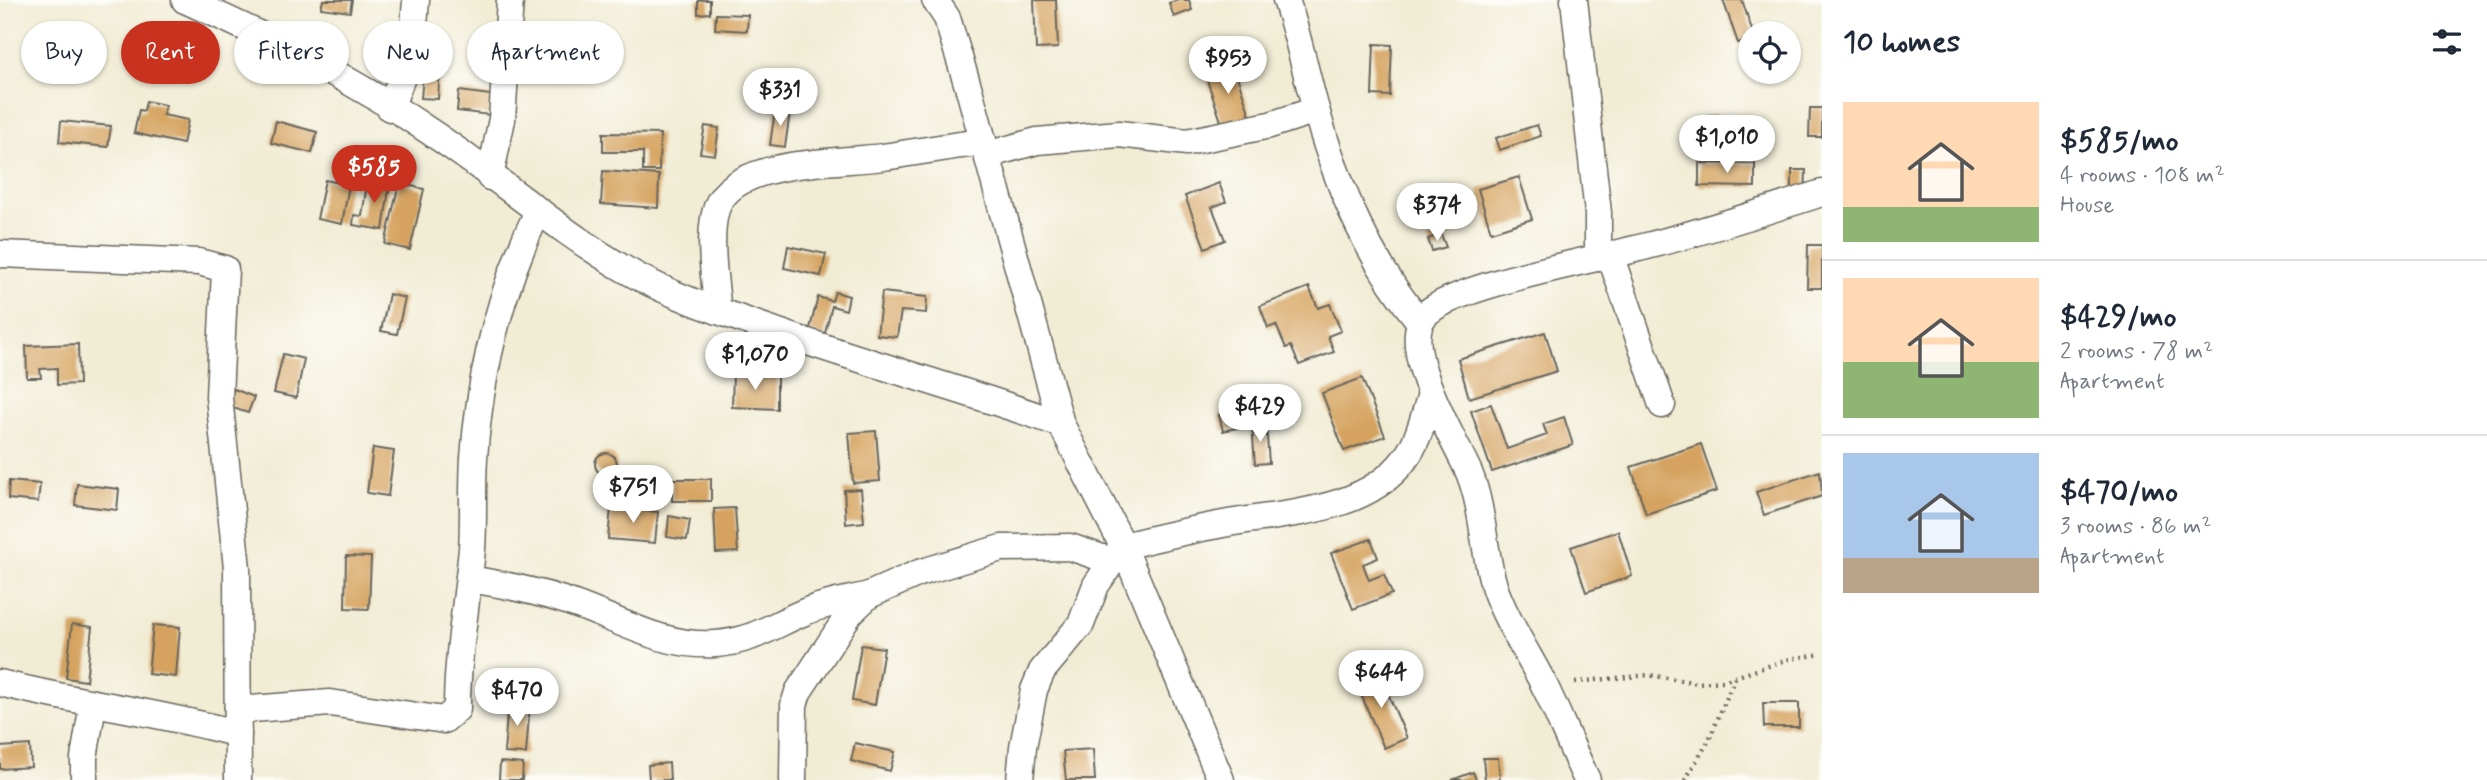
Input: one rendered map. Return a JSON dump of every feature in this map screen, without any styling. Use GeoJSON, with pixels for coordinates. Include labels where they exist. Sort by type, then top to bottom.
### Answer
{"type":"FeatureCollection","features":[{"type":"Feature","properties":{"kind":"street"},"geometry":{"type":"LineString","coordinates":[[185,0],[295,51],[432,132],[538,212],[627,271],[718,311],[867,363],[959,388],[1061,424]]}},
{"type":"Feature","properties":{"kind":"street"},"geometry":{"type":"LineString","coordinates":[[390,108],[412,52],[416,0]]}},
{"type":"Feature","properties":{"kind":"street"},"geometry":{"type":"LineString","coordinates":[[490,177],[502,119],[510,0]]}},
{"type":"Feature","properties":{"kind":"street"},"geometry":{"type":"LineString","coordinates":[[1286,0],[1332,166],[1353,217],[1381,268],[1420,322],[1421,359],[1431,394],[1470,475],[1485,557],[1505,617],[1530,662],[1587,780]]}},
{"type":"Feature","properties":{"kind":"street"},"geometry":{"type":"LineString","coordinates":[[1574,0],[1604,257],[1662,405]]}},
{"type":"Feature","properties":{"kind":"street"},"geometry":{"type":"LineString","coordinates":[[948,6],[1061,424],[1117,554],[1222,780]]}},
{"type":"Feature","properties":{"kind":"street"},"geometry":{"type":"LineString","coordinates":[[718,311],[713,259],[715,217],[720,199],[741,182],[794,165],[1037,141],[1119,134],[1187,142],[1260,128],[1316,110]]}},
{"type":"Feature","properties":{"kind":"street"},"geometry":{"type":"LineString","coordinates":[[1420,322],[1438,306],[1476,289],[1604,257],[1822,193]]}},
{"type":"Feature","properties":{"kind":"street"},"geometry":{"type":"LineString","coordinates":[[0,683],[93,704],[178,717],[238,722],[330,703],[444,720],[452,715],[457,709],[480,396],[491,341],[520,248],[538,212]]}},
{"type":"Feature","properties":{"kind":"street"},"geometry":{"type":"LineString","coordinates":[[0,254],[199,262],[225,270],[219,397],[237,568],[238,780]]}},
{"type":"Feature","properties":{"kind":"street"},"geometry":{"type":"LineString","coordinates":[[468,579],[510,585],[565,600],[673,641],[715,644],[772,630],[805,611],[869,596],[919,573],[1001,548],[1070,547],[1117,554],[1182,531],[1330,505],[1371,488],[1387,478],[1406,458],[1431,394]]}},
{"type":"Feature","properties":{"kind":"street"},"geometry":{"type":"LineString","coordinates":[[1020,780],[1023,747],[1034,690],[1042,671],[1081,624],[1096,585],[1117,554]]}},
{"type":"Feature","properties":{"kind":"street"},"geometry":{"type":"LineString","coordinates":[[793,780],[794,705],[798,692],[850,613],[869,596]]}},
{"type":"Feature","properties":{"kind":"street"},"geometry":{"type":"LineString","coordinates":[[84,780],[83,758],[93,704]]}},
{"type":"Feature","properties":{"kind":"path"},"geometry":{"type":"LineString","coordinates":[[1530,662],[1550,674],[1579,683],[1649,676],[1698,683],[1735,678],[1790,659],[1822,654]]}},
{"type":"Feature","properties":{"kind":"path"},"geometry":{"type":"LineString","coordinates":[[1685,780],[1709,740],[1735,678]]}},
{"type":"Feature","properties":{"kind":"building"},"geometry":{"type":"Polygon","coordinates":[[[323,0],[352,0],[350,12],[321,8],[323,0]]]}},
{"type":"Feature","properties":{"kind":"building"},"geometry":{"type":"Polygon","coordinates":[[[698,0],[710,0],[710,13],[698,14],[698,0]]]}},
{"type":"Feature","properties":{"kind":"building"},"geometry":{"type":"Polygon","coordinates":[[[1034,0],[1056,0],[1058,48],[1036,49],[1034,0]]]}},
{"type":"Feature","properties":{"kind":"building"},"geometry":{"type":"Polygon","coordinates":[[[1189,0],[1192,10],[1174,17],[1169,3],[1189,0]]]}},
{"type":"Feature","properties":{"kind":"building"},"geometry":{"type":"Polygon","coordinates":[[[1723,0],[1742,0],[1749,21],[1738,21],[1738,43],[1723,0]]]}},
{"type":"Feature","properties":{"kind":"building"},"geometry":{"type":"Polygon","coordinates":[[[716,14],[748,15],[747,31],[715,29],[716,14]]]}},
{"type":"Feature","properties":{"kind":"building"},"geometry":{"type":"Polygon","coordinates":[[[1374,44],[1392,45],[1390,96],[1372,95],[1374,44]]]}},
{"type":"Feature","properties":{"kind":"building"},"geometry":{"type":"Polygon","coordinates":[[[1233,64],[1251,118],[1223,127],[1205,74],[1233,64]]]}},
{"type":"Feature","properties":{"kind":"building"},"geometry":{"type":"Polygon","coordinates":[[[422,84],[439,84],[438,99],[421,98],[422,84]]]}},
{"type":"Feature","properties":{"kind":"building"},"geometry":{"type":"Polygon","coordinates":[[[459,91],[491,95],[489,115],[457,111],[459,91]]]}},
{"type":"Feature","properties":{"kind":"building"},"geometry":{"type":"Polygon","coordinates":[[[146,101],[165,105],[163,115],[188,120],[183,144],[134,133],[139,110],[144,111],[146,101]]]}},
{"type":"Feature","properties":{"kind":"building"},"geometry":{"type":"Polygon","coordinates":[[[1810,108],[1822,108],[1822,137],[1809,137],[1810,108]]]}},
{"type":"Feature","properties":{"kind":"building"},"geometry":{"type":"Polygon","coordinates":[[[775,110],[790,112],[785,147],[770,145],[775,110]]]}},
{"type":"Feature","properties":{"kind":"building"},"geometry":{"type":"Polygon","coordinates":[[[1709,115],[1756,116],[1756,133],[1708,133],[1709,115]]]}},
{"type":"Feature","properties":{"kind":"building"},"geometry":{"type":"Polygon","coordinates":[[[61,121],[111,126],[108,147],[59,142],[61,121]]]}},
{"type":"Feature","properties":{"kind":"building"},"geometry":{"type":"Polygon","coordinates":[[[276,121],[317,132],[312,153],[271,143],[276,121]]]}},
{"type":"Feature","properties":{"kind":"building"},"geometry":{"type":"Polygon","coordinates":[[[1537,125],[1541,136],[1500,150],[1496,138],[1537,125]]]}},
{"type":"Feature","properties":{"kind":"building"},"geometry":{"type":"Polygon","coordinates":[[[705,126],[719,128],[715,155],[700,153],[705,126]]]}},
{"type":"Feature","properties":{"kind":"building"},"geometry":{"type":"Polygon","coordinates":[[[603,133],[660,134],[659,171],[643,171],[643,152],[603,152],[603,133]]]}},
{"type":"Feature","properties":{"kind":"building"},"geometry":{"type":"Polygon","coordinates":[[[1699,163],[1755,164],[1755,187],[1699,186],[1699,163]]]}},
{"type":"Feature","properties":{"kind":"building"},"geometry":{"type":"Polygon","coordinates":[[[1792,170],[1806,170],[1805,198],[1792,198],[1792,170]]]}},
{"type":"Feature","properties":{"kind":"building"},"geometry":{"type":"Polygon","coordinates":[[[603,171],[659,175],[658,208],[601,204],[603,171]]]}},
{"type":"Feature","properties":{"kind":"building"},"geometry":{"type":"Polygon","coordinates":[[[1519,177],[1532,219],[1491,232],[1478,189],[1519,177]]]}},
{"type":"Feature","properties":{"kind":"building"},"geometry":{"type":"Polygon","coordinates":[[[368,178],[390,182],[383,230],[353,225],[354,215],[362,216],[368,178]]]}},
{"type":"Feature","properties":{"kind":"building"},"geometry":{"type":"Polygon","coordinates":[[[325,180],[349,185],[342,224],[317,219],[325,180]]]}},
{"type":"Feature","properties":{"kind":"building"},"geometry":{"type":"Polygon","coordinates":[[[399,183],[424,189],[410,250],[385,244],[399,183]]]}},
{"type":"Feature","properties":{"kind":"building"},"geometry":{"type":"Polygon","coordinates":[[[1219,183],[1226,202],[1212,207],[1225,240],[1205,248],[1185,196],[1219,183]]]}},
{"type":"Feature","properties":{"kind":"building"},"geometry":{"type":"Polygon","coordinates":[[[1441,234],[1446,247],[1432,251],[1428,239],[1441,234]]]}},
{"type":"Feature","properties":{"kind":"building"},"geometry":{"type":"Polygon","coordinates":[[[1808,245],[1822,245],[1822,288],[1807,288],[1808,245]]]}},
{"type":"Feature","properties":{"kind":"building"},"geometry":{"type":"Polygon","coordinates":[[[788,246],[826,254],[821,276],[784,268],[788,246]]]}},
{"type":"Feature","properties":{"kind":"building"},"geometry":{"type":"Polygon","coordinates":[[[1309,287],[1318,308],[1330,304],[1341,331],[1328,336],[1334,352],[1299,365],[1291,346],[1286,348],[1276,325],[1268,328],[1260,306],[1309,287]]]}},
{"type":"Feature","properties":{"kind":"building"},"geometry":{"type":"Polygon","coordinates":[[[835,292],[849,296],[846,310],[832,306],[824,337],[809,332],[818,297],[832,301],[835,292]]]}},
{"type":"Feature","properties":{"kind":"building"},"geometry":{"type":"Polygon","coordinates":[[[882,292],[927,297],[926,313],[901,311],[897,337],[877,335],[882,292]]]}},
{"type":"Feature","properties":{"kind":"building"},"geometry":{"type":"Polygon","coordinates":[[[389,294],[405,298],[397,334],[381,331],[389,294]]]}},
{"type":"Feature","properties":{"kind":"building"},"geometry":{"type":"Polygon","coordinates":[[[1545,332],[1557,371],[1469,398],[1458,359],[1545,332]]]}},
{"type":"Feature","properties":{"kind":"building"},"geometry":{"type":"Polygon","coordinates":[[[78,344],[79,384],[57,385],[57,368],[40,369],[41,378],[27,378],[26,346],[78,344]]]}},
{"type":"Feature","properties":{"kind":"building"},"geometry":{"type":"Polygon","coordinates":[[[283,354],[304,359],[296,398],[274,393],[283,354]]]}},
{"type":"Feature","properties":{"kind":"building"},"geometry":{"type":"Polygon","coordinates":[[[733,374],[777,376],[777,409],[732,407],[733,374]]]}},
{"type":"Feature","properties":{"kind":"building"},"geometry":{"type":"Polygon","coordinates":[[[1362,378],[1385,436],[1344,451],[1322,393],[1362,378]]]}},
{"type":"Feature","properties":{"kind":"building"},"geometry":{"type":"Polygon","coordinates":[[[234,389],[254,397],[248,413],[227,406],[234,389]]]}},
{"type":"Feature","properties":{"kind":"building"},"geometry":{"type":"Polygon","coordinates":[[[1491,404],[1507,449],[1547,435],[1543,424],[1564,417],[1573,445],[1492,472],[1471,411],[1491,404]]]}},
{"type":"Feature","properties":{"kind":"building"},"geometry":{"type":"Polygon","coordinates":[[[1236,411],[1241,427],[1223,431],[1219,415],[1236,411]]]}},
{"type":"Feature","properties":{"kind":"building"},"geometry":{"type":"Polygon","coordinates":[[[1266,424],[1269,463],[1255,464],[1252,425],[1266,424]]]}},
{"type":"Feature","properties":{"kind":"building"},"geometry":{"type":"Polygon","coordinates":[[[876,431],[880,481],[853,483],[849,433],[876,431]]]}},
{"type":"Feature","properties":{"kind":"building"},"geometry":{"type":"Polygon","coordinates":[[[1701,444],[1717,491],[1646,514],[1631,467],[1701,444]]]}},
{"type":"Feature","properties":{"kind":"building"},"geometry":{"type":"Polygon","coordinates":[[[373,448],[394,451],[388,496],[367,493],[373,448]]]}},
{"type":"Feature","properties":{"kind":"building"},"geometry":{"type":"Polygon","coordinates":[[[606,453],[616,460],[617,464],[610,474],[606,475],[596,468],[595,464],[602,454],[606,453]]]}},
{"type":"Feature","properties":{"kind":"building"},"geometry":{"type":"Polygon","coordinates":[[[1820,471],[1822,496],[1764,515],[1756,492],[1820,471]]]}},
{"type":"Feature","properties":{"kind":"building"},"geometry":{"type":"Polygon","coordinates":[[[672,479],[711,479],[711,501],[672,501],[672,479]]]}},
{"type":"Feature","properties":{"kind":"building"},"geometry":{"type":"Polygon","coordinates":[[[9,481],[40,484],[38,502],[8,499],[9,481]]]}},
{"type":"Feature","properties":{"kind":"building"},"geometry":{"type":"Polygon","coordinates":[[[77,484],[119,489],[117,510],[75,505],[77,484]]]}},
{"type":"Feature","properties":{"kind":"building"},"geometry":{"type":"Polygon","coordinates":[[[861,489],[864,522],[846,524],[844,490],[861,489]]]}},
{"type":"Feature","properties":{"kind":"building"},"geometry":{"type":"Polygon","coordinates":[[[611,507],[658,512],[655,543],[608,539],[611,507]]]}},
{"type":"Feature","properties":{"kind":"building"},"geometry":{"type":"Polygon","coordinates":[[[735,508],[738,552],[716,553],[714,509],[735,508]]]}},
{"type":"Feature","properties":{"kind":"building"},"geometry":{"type":"Polygon","coordinates":[[[669,516],[690,520],[687,540],[667,537],[669,516]]]}},
{"type":"Feature","properties":{"kind":"building"},"geometry":{"type":"Polygon","coordinates":[[[1618,531],[1632,576],[1586,592],[1571,547],[1618,531]]]}},
{"type":"Feature","properties":{"kind":"building"},"geometry":{"type":"Polygon","coordinates":[[[1371,539],[1378,558],[1363,564],[1369,580],[1384,574],[1392,594],[1353,609],[1331,553],[1371,539]]]}},
{"type":"Feature","properties":{"kind":"building"},"geometry":{"type":"Polygon","coordinates":[[[346,556],[371,557],[369,609],[345,608],[346,556]]]}},
{"type":"Feature","properties":{"kind":"building"},"geometry":{"type":"Polygon","coordinates":[[[72,624],[92,627],[86,681],[66,678],[72,624]]]}},
{"type":"Feature","properties":{"kind":"building"},"geometry":{"type":"Polygon","coordinates":[[[153,625],[180,627],[176,677],[148,674],[153,625]]]}},
{"type":"Feature","properties":{"kind":"building"},"geometry":{"type":"Polygon","coordinates":[[[861,645],[884,648],[875,705],[852,701],[861,645]]]}},
{"type":"Feature","properties":{"kind":"building"},"geometry":{"type":"Polygon","coordinates":[[[1379,673],[1407,738],[1384,748],[1356,683],[1379,673]]]}},
{"type":"Feature","properties":{"kind":"building"},"geometry":{"type":"Polygon","coordinates":[[[508,701],[530,703],[526,754],[504,753],[508,701]]]}},
{"type":"Feature","properties":{"kind":"building"},"geometry":{"type":"Polygon","coordinates":[[[1763,703],[1799,703],[1799,727],[1764,727],[1763,703]]]}},
{"type":"Feature","properties":{"kind":"building"},"geometry":{"type":"Polygon","coordinates":[[[855,743],[895,752],[890,771],[851,761],[855,743]]]}},
{"type":"Feature","properties":{"kind":"building"},"geometry":{"type":"Polygon","coordinates":[[[30,745],[31,767],[0,769],[0,747],[30,745]]]}},
{"type":"Feature","properties":{"kind":"building"},"geometry":{"type":"Polygon","coordinates":[[[1093,749],[1095,780],[1066,780],[1063,751],[1093,749]]]}},
{"type":"Feature","properties":{"kind":"building"},"geometry":{"type":"Polygon","coordinates":[[[1483,758],[1498,758],[1500,780],[1485,780],[1483,758]]]}},
{"type":"Feature","properties":{"kind":"building"},"geometry":{"type":"Polygon","coordinates":[[[500,762],[523,764],[522,780],[499,780],[500,762]]]}},
{"type":"Feature","properties":{"kind":"building"},"geometry":{"type":"Polygon","coordinates":[[[669,763],[670,780],[649,780],[648,765],[669,763]]]}},
{"type":"Feature","properties":{"kind":"building"},"geometry":{"type":"Polygon","coordinates":[[[1473,772],[1476,780],[1452,780],[1473,772]]]}}]}
